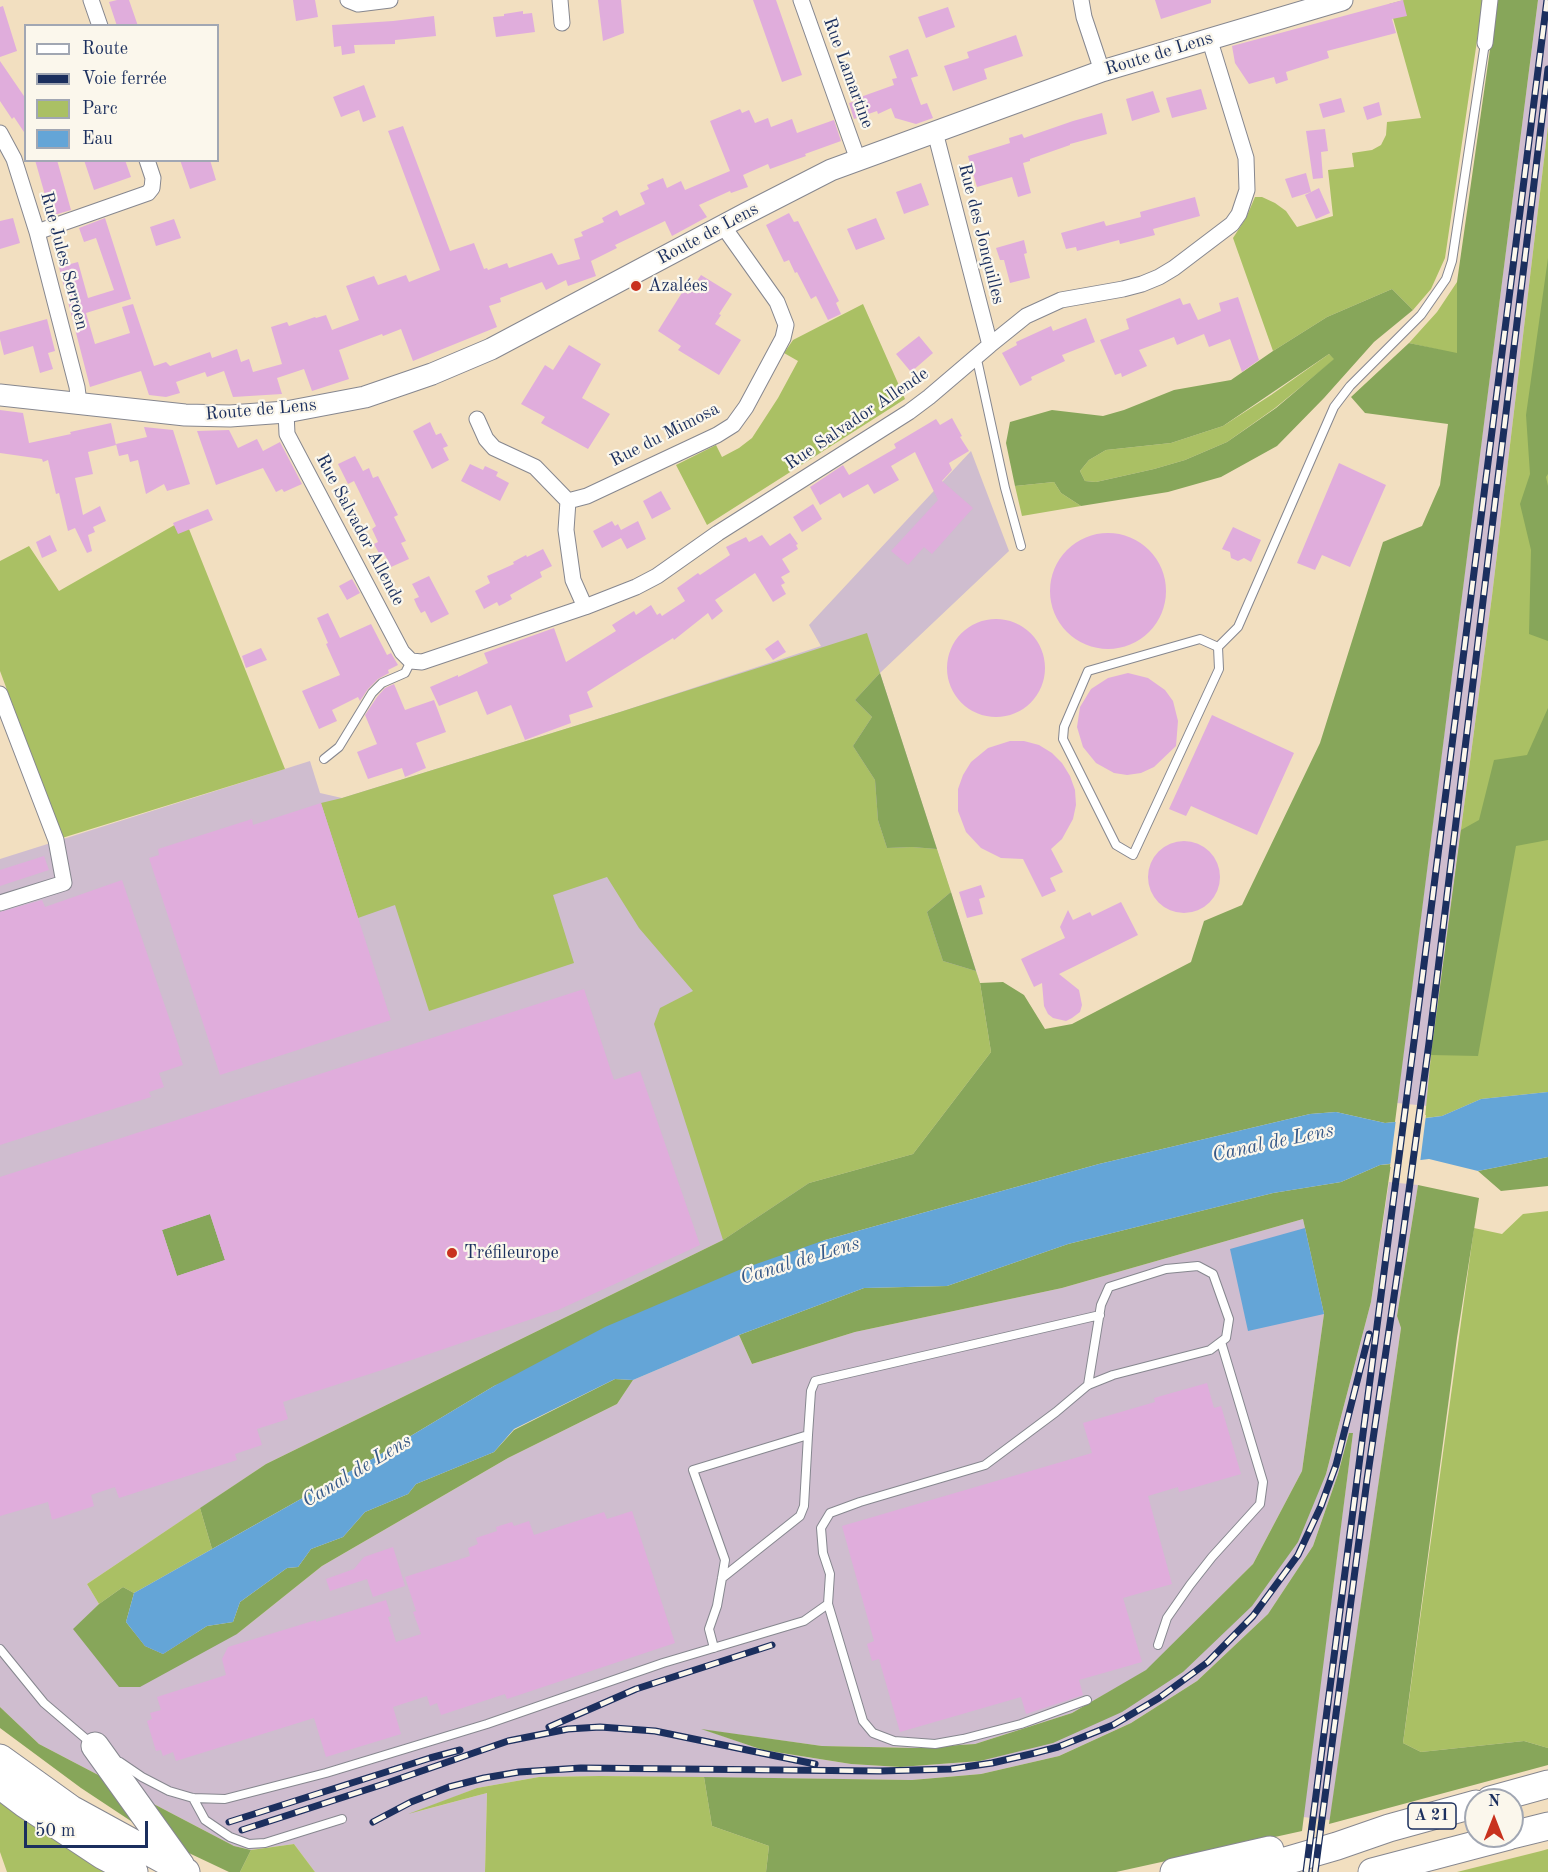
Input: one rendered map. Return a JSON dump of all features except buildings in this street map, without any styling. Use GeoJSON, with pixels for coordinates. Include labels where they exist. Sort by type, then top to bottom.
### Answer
{"type":"FeatureCollection","features":[{"type":"Feature","properties":{"kind":"highway"},"geometry":{"type":"LineString","coordinates":[[95,1746],[185,1872]]}},
{"type":"Feature","properties":{"kind":"highway"},"geometry":{"type":"LineString","coordinates":[[0,1758],[71,1809],[185,1872]]}},
{"type":"Feature","properties":{"kind":"highway"},"geometry":{"type":"LineString","coordinates":[[1524,1791],[1548,1784]]}},
{"type":"Feature","properties":{"kind":"highway"},"geometry":{"type":"LineString","coordinates":[[0,1785],[102,1855],[134,1872]]}},
{"type":"Feature","properties":{"kind":"highway","name":"A 21"},"geometry":{"type":"LineString","coordinates":[[1248,1872],[1464,1807]]}},
{"type":"Feature","properties":{"kind":"highway","name":"A 21"},"geometry":{"type":"LineString","coordinates":[[1524,1832],[1548,1826]]}},
{"type":"Feature","properties":{"kind":"highway"},"geometry":{"type":"LineString","coordinates":[[1174,1872],[1322,1838],[1389,1828]]}},
{"type":"Feature","properties":{"kind":"highway","name":"A 21"},"geometry":{"type":"LineString","coordinates":[[1372,1872],[1464,1848]]}},
{"type":"Feature","properties":{"kind":"street"},"geometry":{"type":"LineString","coordinates":[[91,0],[99,24]]}},
{"type":"Feature","properties":{"kind":"street"},"geometry":{"type":"LineString","coordinates":[[348,0],[358,4],[390,0]]}},
{"type":"Feature","properties":{"kind":"street"},"geometry":{"type":"LineString","coordinates":[[560,0],[562,23]]}},
{"type":"Feature","properties":{"kind":"street","name":"Rue Lamartine"},"geometry":{"type":"LineString","coordinates":[[801,0],[858,160]]}},
{"type":"Feature","properties":{"kind":"street"},"geometry":{"type":"LineString","coordinates":[[1081,0],[1084,17],[1102,71]]}},
{"type":"Feature","properties":{"kind":"street","name":"Route de Lens"},"geometry":{"type":"LineString","coordinates":[[0,395],[185,415],[230,416],[286,412],[365,397],[432,374],[511,338],[831,170],[1102,71],[1342,0]]}},
{"type":"Feature","properties":{"kind":"street"},"geometry":{"type":"LineString","coordinates":[[1485,43],[1490,0]]}},
{"type":"Feature","properties":{"kind":"street","name":"Rue Salvador Allende"},"geometry":{"type":"LineString","coordinates":[[286,412],[287,434],[402,652],[411,661],[422,662],[585,607],[636,587],[657,576],[718,533],[909,412],[1026,316],[1045,306],[1074,297],[1123,289],[1159,277],[1232,224],[1239,214],[1247,190],[1246,158],[1209,38]]}},
{"type":"Feature","properties":{"kind":"street","name":"Rue des Jonquilles"},"geometry":{"type":"LineString","coordinates":[[935,132],[990,345]]}},
{"type":"Feature","properties":{"kind":"street","name":"Rue Jules Serroen"},"geometry":{"type":"LineString","coordinates":[[0,133],[14,159],[37,232],[77,387],[79,403]]}},
{"type":"Feature","properties":{"kind":"street"},"geometry":{"type":"LineString","coordinates":[[37,232],[148,193],[152,188],[153,178],[148,162]]}},
{"type":"Feature","properties":{"kind":"street","name":"Rue du Mimosa"},"geometry":{"type":"LineString","coordinates":[[568,501],[586,496],[717,435],[733,425],[746,407],[783,338],[786,325],[777,302],[723,226]]}},
{"type":"Feature","properties":{"kind":"street"},"geometry":{"type":"LineString","coordinates":[[477,419],[486,439],[494,448],[535,467],[568,501],[566,530],[573,580],[585,607]]}},
{"type":"Feature","properties":{"kind":"street"},"geometry":{"type":"LineString","coordinates":[[0,694],[56,840],[64,883],[0,903]]}},
{"type":"Feature","properties":{"kind":"lane"},"geometry":{"type":"LineString","coordinates":[[1218,647],[1200,639],[1088,671],[1064,727],[1063,739],[1116,845],[1133,855],[1219,669],[1218,647],[1238,627],[1334,407],[1350,386],[1421,315],[1446,279],[1452,261],[1485,43]]}},
{"type":"Feature","properties":{"kind":"lane"},"geometry":{"type":"LineString","coordinates":[[974,358],[978,364],[1005,488],[1021,546]]}},
{"type":"Feature","properties":{"kind":"lane"},"geometry":{"type":"LineString","coordinates":[[324,759],[339,747],[372,693],[382,683],[405,673],[411,661]]}},
{"type":"Feature","properties":{"kind":"lane"},"geometry":{"type":"LineString","coordinates":[[1087,1700],[1021,1724],[935,1744],[894,1741],[873,1733],[863,1721],[828,1604],[830,1574],[823,1553],[821,1528],[830,1513],[985,1465],[1088,1385],[1113,1375],[1210,1350],[1226,1338],[1229,1319],[1213,1274],[1198,1266],[1166,1269],[1109,1287],[1101,1305],[1088,1385]]}},
{"type":"Feature","properties":{"kind":"lane"},"geometry":{"type":"LineString","coordinates":[[722,1578],[800,1516],[804,1506],[811,1391],[815,1381],[1100,1315]]}},
{"type":"Feature","properties":{"kind":"lane"},"geometry":{"type":"LineString","coordinates":[[1158,1645],[1167,1618],[1190,1585],[1260,1504],[1263,1482],[1221,1342]]}},
{"type":"Feature","properties":{"kind":"lane"},"geometry":{"type":"LineString","coordinates":[[714,1648],[709,1629],[717,1606],[725,1560],[693,1470],[808,1435]]}},
{"type":"Feature","properties":{"kind":"lane"},"geometry":{"type":"LineString","coordinates":[[0,1649],[44,1703],[95,1746],[142,1777],[169,1791],[193,1798],[225,1799],[326,1773],[487,1724],[663,1663],[804,1621],[828,1604]]}},
{"type":"Feature","properties":{"kind":"lane"},"geometry":{"type":"LineString","coordinates":[[193,1798],[205,1820],[230,1837],[249,1844],[265,1843],[342,1819]]}},
{"type":"Feature","properties":{"kind":"shaded area"},"geometry":{"type":"Polygon","coordinates":[[[1538,0],[1548,0],[1548,126],[1492,596],[1431,1055],[1427,1106],[1397,1103],[1538,0]]]}},
{"type":"Feature","properties":{"kind":"shaded area"},"geometry":{"type":"Polygon","coordinates":[[[971,451],[1009,551],[880,673],[980,983],[809,1183],[723,1240],[266,1464],[87,1584],[99,1604],[74,1629],[237,1634],[322,1566],[508,1458],[617,1404],[633,1380],[739,1335],[752,1364],[855,1332],[1062,1288],[1303,1219],[1324,1314],[1302,1471],[1253,1564],[1147,1670],[1072,1713],[975,1744],[915,1748],[822,1746],[705,1730],[763,1750],[851,1764],[900,1767],[980,1761],[1183,1672],[1326,1474],[1371,1302],[1389,1182],[1418,1185],[1397,1316],[1401,1328],[1330,1820],[1303,1817],[1353,1433],[1349,1433],[1338,1474],[1313,1546],[1268,1614],[1197,1681],[1131,1723],[1059,1756],[981,1774],[912,1780],[539,1777],[477,1788],[416,1812],[487,1793],[485,1872],[315,1872],[294,1844],[251,1850],[234,1846],[39,1744],[0,1707],[0,859],[310,761],[320,793],[342,798],[620,712],[821,646],[809,625],[971,451]]]}},
{"type":"Feature","properties":{"kind":"green space"},"geometry":{"type":"Polygon","coordinates":[[[1404,0],[1483,0],[1445,258],[1431,289],[1413,310],[1392,289],[1327,317],[1273,351],[1233,238],[1246,218],[1255,197],[1262,197],[1275,203],[1286,211],[1297,227],[1333,216],[1328,170],[1354,167],[1352,153],[1372,150],[1381,145],[1386,135],[1387,122],[1421,118],[1389,4],[1404,0]]]}},
{"type":"Feature","properties":{"kind":"green space"},"geometry":{"type":"Polygon","coordinates":[[[1497,0],[1538,0],[1395,1122],[1385,1123],[1336,1112],[1310,1114],[1099,1164],[825,1240],[494,1386],[379,1455],[212,1549],[200,1508],[266,1464],[723,1240],[809,1183],[913,1154],[991,1052],[980,983],[1003,982],[1024,995],[1045,1029],[1072,1024],[1191,962],[1204,921],[1242,905],[1320,743],[1383,542],[1422,526],[1440,485],[1448,424],[1365,413],[1351,397],[1409,343],[1457,353],[1457,282],[1497,0]]]}},
{"type":"Feature","properties":{"kind":"green space"},"geometry":{"type":"Polygon","coordinates":[[[1548,126],[1548,1092],[1481,1099],[1442,1116],[1425,1118],[1431,1055],[1492,596],[1548,126]]]}},
{"type":"Feature","properties":{"kind":"green space"},"geometry":{"type":"Polygon","coordinates":[[[1548,258],[1548,474],[1546,477],[1548,486],[1548,641],[1529,634],[1531,550],[1520,504],[1530,474],[1526,415],[1548,258]]]}},
{"type":"Feature","properties":{"kind":"green space"},"geometry":{"type":"Polygon","coordinates":[[[1457,282],[1457,354],[1409,343],[1437,312],[1457,282]]]}},
{"type":"Feature","properties":{"kind":"green space"},"geometry":{"type":"Polygon","coordinates":[[[1392,289],[1413,310],[1374,342],[1277,446],[1221,477],[1168,492],[1081,506],[1061,493],[1054,482],[1015,486],[1006,443],[1010,422],[1052,410],[1103,416],[1174,390],[1231,380],[1327,317],[1392,289]],[[1329,354],[1223,426],[1171,443],[1106,450],[1089,460],[1080,471],[1085,481],[1096,482],[1185,460],[1227,442],[1276,408],[1334,359],[1329,354]]]}},
{"type":"Feature","properties":{"kind":"green space"},"geometry":{"type":"Polygon","coordinates":[[[863,304],[905,399],[707,525],[676,465],[716,445],[722,457],[752,438],[778,398],[798,361],[784,353],[793,340],[863,304]]]}},
{"type":"Feature","properties":{"kind":"green space"},"geometry":{"type":"Polygon","coordinates":[[[1329,354],[1335,359],[1275,408],[1227,442],[1185,460],[1096,482],[1085,481],[1080,471],[1089,460],[1106,450],[1171,443],[1223,426],[1329,354]]]}},
{"type":"Feature","properties":{"kind":"green space"},"geometry":{"type":"Polygon","coordinates":[[[1054,482],[1061,493],[1081,506],[1022,516],[1015,486],[1054,482]]]}},
{"type":"Feature","properties":{"kind":"green space"},"geometry":{"type":"Polygon","coordinates":[[[185,519],[285,769],[62,838],[0,671],[0,561],[29,546],[59,591],[185,519]]]}},
{"type":"Feature","properties":{"kind":"green space"},"geometry":{"type":"Polygon","coordinates":[[[867,633],[880,673],[855,700],[872,717],[853,746],[875,780],[878,820],[887,848],[937,849],[951,892],[927,912],[943,961],[976,971],[991,1052],[913,1154],[809,1183],[723,1240],[654,1024],[660,1008],[693,991],[639,928],[607,877],[553,895],[574,963],[429,1011],[395,905],[358,918],[321,803],[620,712],[867,633]]]}},
{"type":"Feature","properties":{"kind":"green space"},"geometry":{"type":"Polygon","coordinates":[[[880,673],[937,849],[887,848],[878,820],[875,780],[853,746],[872,717],[855,700],[880,673]]]}},
{"type":"Feature","properties":{"kind":"green space"},"geometry":{"type":"Polygon","coordinates":[[[1548,708],[1548,840],[1516,846],[1478,1056],[1431,1055],[1461,830],[1479,820],[1494,760],[1527,755],[1548,708]]]}},
{"type":"Feature","properties":{"kind":"green space"},"geometry":{"type":"Polygon","coordinates":[[[951,892],[976,971],[943,961],[927,912],[951,892]]]}},
{"type":"Feature","properties":{"kind":"green space"},"geometry":{"type":"Polygon","coordinates":[[[1548,1157],[1548,1186],[1501,1191],[1478,1171],[1548,1157]]]}},
{"type":"Feature","properties":{"kind":"green space"},"geometry":{"type":"Polygon","coordinates":[[[1391,1164],[1371,1302],[1326,1474],[1298,1542],[1252,1606],[1183,1672],[1122,1712],[1053,1743],[980,1761],[900,1767],[851,1764],[763,1750],[701,1729],[822,1746],[915,1748],[975,1744],[1072,1713],[1146,1670],[1253,1564],[1302,1471],[1324,1314],[1303,1219],[1062,1288],[855,1332],[752,1364],[739,1335],[864,1288],[947,1286],[1068,1244],[1273,1193],[1341,1182],[1380,1165],[1391,1164]]]}},
{"type":"Feature","properties":{"kind":"green space"},"geometry":{"type":"Polygon","coordinates":[[[1418,1185],[1479,1198],[1457,1338],[1403,1743],[1421,1752],[1524,1741],[1548,1748],[1548,1765],[1329,1824],[1401,1328],[1397,1316],[1418,1185]]]}},
{"type":"Feature","properties":{"kind":"green space"},"geometry":{"type":"Polygon","coordinates":[[[1548,1211],[1548,1748],[1524,1741],[1421,1752],[1403,1743],[1474,1228],[1502,1234],[1523,1214],[1548,1211]]]}},
{"type":"Feature","properties":{"kind":"green space"},"geometry":{"type":"Polygon","coordinates":[[[210,1214],[225,1260],[177,1276],[162,1230],[210,1214]]]}},
{"type":"Feature","properties":{"kind":"green space"},"geometry":{"type":"Polygon","coordinates":[[[615,1379],[633,1380],[617,1404],[508,1458],[322,1566],[237,1634],[140,1687],[119,1687],[73,1629],[99,1604],[123,1587],[134,1593],[126,1622],[145,1646],[163,1654],[207,1626],[233,1622],[240,1602],[287,1568],[298,1567],[311,1549],[343,1537],[365,1512],[408,1494],[416,1484],[494,1452],[514,1430],[615,1379]]]}},
{"type":"Feature","properties":{"kind":"green space"},"geometry":{"type":"Polygon","coordinates":[[[1349,1433],[1353,1433],[1302,1831],[1116,1872],[766,1872],[769,1846],[712,1826],[704,1777],[912,1780],[981,1774],[1059,1756],[1131,1723],[1197,1681],[1268,1614],[1313,1546],[1338,1474],[1349,1433]]]}},
{"type":"Feature","properties":{"kind":"green space"},"geometry":{"type":"Polygon","coordinates":[[[200,1508],[212,1549],[134,1593],[123,1587],[99,1604],[87,1584],[200,1508]]]}},
{"type":"Feature","properties":{"kind":"green space"},"geometry":{"type":"Polygon","coordinates":[[[0,1707],[39,1744],[234,1846],[251,1850],[240,1872],[229,1872],[155,1837],[81,1788],[0,1728],[0,1707]]]}},
{"type":"Feature","properties":{"kind":"green space"},"geometry":{"type":"Polygon","coordinates":[[[539,1777],[704,1777],[712,1826],[769,1846],[766,1872],[485,1872],[487,1793],[408,1814],[477,1788],[539,1777]]]}},
{"type":"Feature","properties":{"kind":"green space"},"geometry":{"type":"Polygon","coordinates":[[[0,1797],[117,1872],[7,1872],[0,1852],[0,1797]]]}},
{"type":"Feature","properties":{"kind":"green space"},"geometry":{"type":"Polygon","coordinates":[[[294,1844],[315,1872],[240,1872],[251,1850],[294,1844]]]}},
{"type":"Feature","properties":{"kind":"green space"},"geometry":{"type":"Polygon","coordinates":[[[1548,1849],[1548,1872],[1457,1872],[1541,1851],[1548,1849]]]}},
{"type":"Feature","properties":{"kind":"water","name":"Canal de Lens"},"geometry":{"type":"Polygon","coordinates":[[[1548,1092],[1548,1157],[1478,1171],[1429,1159],[1380,1165],[1341,1182],[1273,1193],[1068,1244],[947,1286],[864,1288],[739,1335],[633,1380],[615,1379],[514,1429],[494,1452],[416,1484],[408,1494],[365,1512],[343,1537],[311,1549],[298,1567],[287,1568],[240,1602],[233,1622],[207,1626],[163,1654],[145,1646],[126,1622],[134,1593],[379,1455],[494,1386],[605,1327],[739,1270],[825,1240],[1099,1164],[1310,1114],[1336,1112],[1385,1123],[1442,1116],[1481,1099],[1548,1092]]]}},
{"type":"Feature","properties":{"kind":"water"},"geometry":{"type":"Polygon","coordinates":[[[1305,1228],[1324,1314],[1248,1331],[1230,1249],[1305,1228]]]}},
{"type":"Feature","properties":{"kind":"pier"},"geometry":{"type":"Polygon","coordinates":[[[1426,1115],[1420,1163],[1390,1167],[1396,1119],[1426,1115]]]}},
{"type":"Feature","properties":{"kind":"railway"},"geometry":{"type":"LineString","coordinates":[[1306,1872],[1547,0]]}},
{"type":"Feature","properties":{"kind":"railway"},"geometry":{"type":"LineString","coordinates":[[1315,1872],[1367,1480],[1429,1043],[1548,69]]}},
{"type":"Feature","properties":{"kind":"railway"},"geometry":{"type":"LineString","coordinates":[[373,1822],[411,1802],[449,1787],[519,1772],[581,1768],[880,1771],[951,1769],[992,1763],[1058,1747],[1113,1725],[1159,1698],[1208,1662],[1253,1616],[1298,1555],[1321,1506],[1336,1465],[1369,1334]]}},
{"type":"Feature","properties":{"kind":"railway"},"geometry":{"type":"LineString","coordinates":[[549,1727],[636,1689],[772,1645]]}},
{"type":"Feature","properties":{"kind":"railway"},"geometry":{"type":"LineString","coordinates":[[242,1830],[508,1741],[568,1729],[600,1727],[655,1731],[815,1764]]}},
{"type":"Feature","properties":{"kind":"railway"},"geometry":{"type":"LineString","coordinates":[[229,1822],[460,1750]]}},
{"type":"Feature","properties":{"kind":"place","name":"Azalées"},"geometry":{"type":"Point","coordinates":[636,286]}},
{"type":"Feature","properties":{"kind":"place","name":"Tréfileurope"},"geometry":{"type":"Point","coordinates":[452,1253]}}]}
